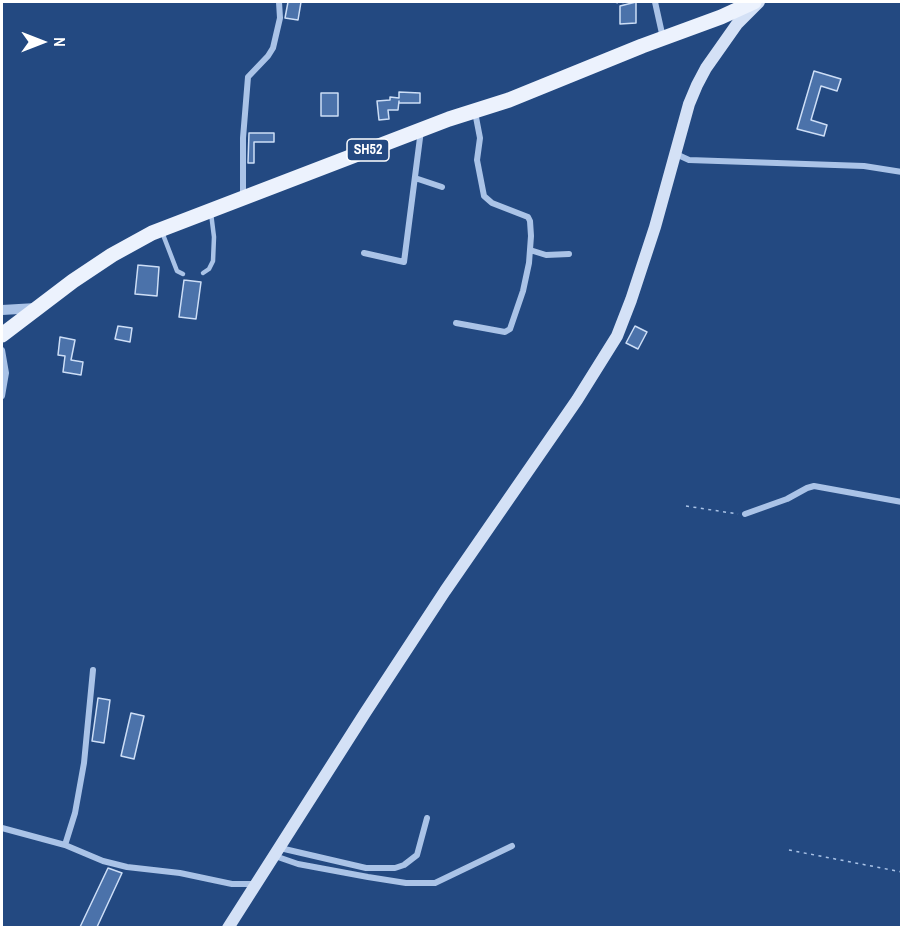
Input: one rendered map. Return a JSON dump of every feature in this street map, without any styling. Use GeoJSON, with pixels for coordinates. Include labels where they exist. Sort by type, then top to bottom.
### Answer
{"type":"FeatureCollection","features":[{"type":"Feature","properties":{"kind":"main road","name":"SH52"},"geometry":{"type":"LineString","coordinates":[[2,335],[36,308],[112,255],[161,230],[422,130],[509,100],[754,2]]}},
{"type":"Feature","properties":{"kind":"main road"},"geometry":{"type":"LineString","coordinates":[[228,927],[439,600],[577,400],[617,336],[632,300],[689,104],[697,85],[737,24],[760,2]]}},
{"type":"Feature","properties":{"kind":"street"},"geometry":{"type":"LineString","coordinates":[[243,197],[243,138],[247,83],[252,71],[273,48],[280,18],[279,2]]}},
{"type":"Feature","properties":{"kind":"street"},"geometry":{"type":"LineString","coordinates":[[655,2],[663,38]]}},
{"type":"Feature","properties":{"kind":"street"},"geometry":{"type":"LineString","coordinates":[[456,323],[506,332],[510,329],[523,291],[530,250],[528,217],[492,202],[484,196],[477,160],[480,138],[475,111]]}},
{"type":"Feature","properties":{"kind":"street"},"geometry":{"type":"LineString","coordinates":[[364,253],[404,262],[422,130]]}},
{"type":"Feature","properties":{"kind":"street"},"geometry":{"type":"LineString","coordinates":[[676,154],[689,160],[864,166],[902,172]]}},
{"type":"Feature","properties":{"kind":"street"},"geometry":{"type":"LineString","coordinates":[[415,178],[442,187]]}},
{"type":"Feature","properties":{"kind":"street"},"geometry":{"type":"LineString","coordinates":[[530,250],[546,255],[569,254]]}},
{"type":"Feature","properties":{"kind":"street"},"geometry":{"type":"LineString","coordinates":[[2,310],[36,308]]}},
{"type":"Feature","properties":{"kind":"street"},"geometry":{"type":"LineString","coordinates":[[2,350],[6,373],[2,396]]}},
{"type":"Feature","properties":{"kind":"street"},"geometry":{"type":"LineString","coordinates":[[745,513],[787,500],[814,486],[902,502]]}},
{"type":"Feature","properties":{"kind":"street"},"geometry":{"type":"LineString","coordinates":[[65,845],[75,813],[84,764],[93,670]]}},
{"type":"Feature","properties":{"kind":"street"},"geometry":{"type":"LineString","coordinates":[[277,852],[366,868],[395,868],[404,865],[417,855],[428,818]]}},
{"type":"Feature","properties":{"kind":"street"},"geometry":{"type":"LineString","coordinates":[[2,828],[65,845],[103,861],[127,867],[180,873],[232,884],[257,884]]}},
{"type":"Feature","properties":{"kind":"street"},"geometry":{"type":"LineString","coordinates":[[277,852],[297,864],[368,878],[435,884],[512,846]]}},
{"type":"Feature","properties":{"kind":"lane"},"geometry":{"type":"LineString","coordinates":[[203,273],[209,269],[213,261],[214,237],[210,210]]}},
{"type":"Feature","properties":{"kind":"lane"},"geometry":{"type":"LineString","coordinates":[[161,230],[177,271],[183,274]]}},
{"type":"Feature","properties":{"kind":"path"},"geometry":{"type":"LineString","coordinates":[[615,2],[628,2]]}},
{"type":"Feature","properties":{"kind":"path"},"geometry":{"type":"LineString","coordinates":[[686,506],[731,514],[745,513]]}},
{"type":"Feature","properties":{"kind":"path"},"geometry":{"type":"LineString","coordinates":[[789,850],[902,872]]}},
{"type":"Feature","properties":{"kind":"building"},"geometry":{"type":"Polygon","coordinates":[[[288,2],[301,2],[298,20],[285,18],[288,2]]]}},
{"type":"Feature","properties":{"kind":"building"},"geometry":{"type":"Polygon","coordinates":[[[636,2],[636,23],[620,24],[620,6],[636,2]]]}},
{"type":"Feature","properties":{"kind":"building"},"geometry":{"type":"Polygon","coordinates":[[[814,71],[841,79],[837,91],[821,86],[811,120],[827,125],[824,136],[797,129],[814,71]]]}},
{"type":"Feature","properties":{"kind":"building"},"geometry":{"type":"Polygon","coordinates":[[[399,92],[420,93],[420,103],[399,103],[399,101],[398,110],[388,110],[389,119],[379,120],[377,101],[390,100],[390,97],[399,98],[399,92]]]}},
{"type":"Feature","properties":{"kind":"building"},"geometry":{"type":"Polygon","coordinates":[[[321,93],[338,93],[338,116],[321,116],[321,93]]]}},
{"type":"Feature","properties":{"kind":"building"},"geometry":{"type":"Polygon","coordinates":[[[249,133],[274,133],[274,142],[254,142],[254,163],[248,163],[249,133]]]}},
{"type":"Feature","properties":{"kind":"building"},"geometry":{"type":"Polygon","coordinates":[[[138,265],[159,267],[157,296],[135,294],[138,265]]]}},
{"type":"Feature","properties":{"kind":"building"},"geometry":{"type":"Polygon","coordinates":[[[184,280],[201,282],[196,319],[179,317],[184,280]]]}},
{"type":"Feature","properties":{"kind":"building"},"geometry":{"type":"Polygon","coordinates":[[[118,326],[132,328],[130,342],[115,339],[118,326]]]}},
{"type":"Feature","properties":{"kind":"building"},"geometry":{"type":"Polygon","coordinates":[[[635,326],[647,332],[638,349],[626,343],[635,326]]]}},
{"type":"Feature","properties":{"kind":"building"},"geometry":{"type":"Polygon","coordinates":[[[60,337],[75,340],[71,360],[83,362],[81,375],[63,372],[65,356],[58,355],[60,337]]]}},
{"type":"Feature","properties":{"kind":"building"},"geometry":{"type":"Polygon","coordinates":[[[98,698],[110,700],[104,743],[92,741],[98,698]]]}},
{"type":"Feature","properties":{"kind":"building"},"geometry":{"type":"Polygon","coordinates":[[[131,713],[144,716],[134,759],[121,756],[131,713]]]}},
{"type":"Feature","properties":{"kind":"building"},"geometry":{"type":"Polygon","coordinates":[[[108,868],[122,873],[97,927],[80,927],[108,868]]]}}]}
